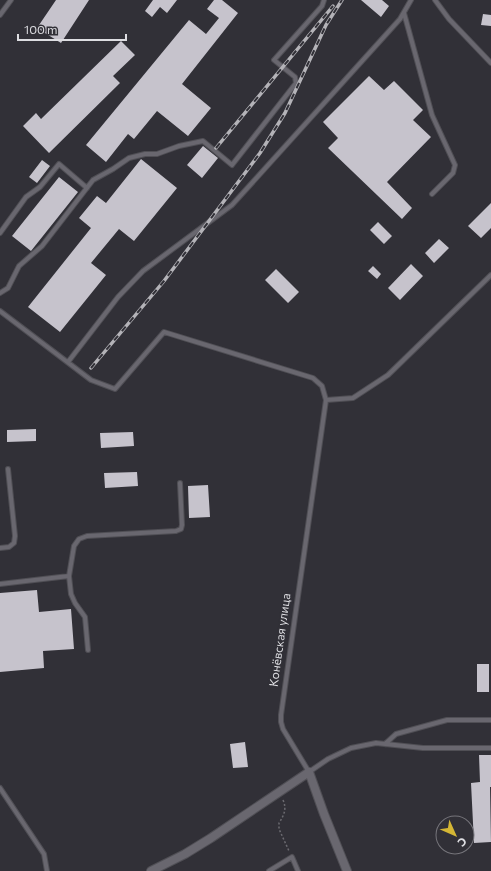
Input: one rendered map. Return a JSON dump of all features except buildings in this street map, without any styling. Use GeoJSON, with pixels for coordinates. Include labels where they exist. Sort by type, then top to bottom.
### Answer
{"type":"FeatureCollection","features":[{"type":"Feature","properties":{"kind":"street"},"geometry":{"type":"LineString","coordinates":[[151,871],[185,854],[211,838],[309,772]]}},
{"type":"Feature","properties":{"kind":"street","name":"Конёвская улица"},"geometry":{"type":"LineString","coordinates":[[309,772],[347,871]]}},
{"type":"Feature","properties":{"kind":"lane"},"geometry":{"type":"LineString","coordinates":[[0,15],[11,0]]}},
{"type":"Feature","properties":{"kind":"lane"},"geometry":{"type":"LineString","coordinates":[[0,293],[8,288],[19,266],[42,246],[93,180],[129,158],[145,154],[157,154],[179,146],[203,141],[232,165],[296,83],[295,77],[274,60],[322,6],[324,0]]}},
{"type":"Feature","properties":{"kind":"lane"},"geometry":{"type":"LineString","coordinates":[[68,362],[118,297],[143,271],[232,205],[400,19],[411,0]]}},
{"type":"Feature","properties":{"kind":"lane"},"geometry":{"type":"LineString","coordinates":[[435,0],[449,19],[491,63]]}},
{"type":"Feature","properties":{"kind":"lane"},"geometry":{"type":"LineString","coordinates":[[404,13],[432,115],[455,165],[453,173],[432,194]]}},
{"type":"Feature","properties":{"kind":"lane"},"geometry":{"type":"LineString","coordinates":[[0,233],[26,197],[40,187],[59,164],[87,188]]}},
{"type":"Feature","properties":{"kind":"lane"},"geometry":{"type":"LineString","coordinates":[[0,311],[91,380],[115,389],[164,332],[313,378],[322,386],[326,400],[353,398],[388,375],[491,275]]}},
{"type":"Feature","properties":{"kind":"lane","name":"Конёвская улица"},"geometry":{"type":"LineString","coordinates":[[309,772],[281,722],[326,400]]}},
{"type":"Feature","properties":{"kind":"lane"},"geometry":{"type":"LineString","coordinates":[[0,548],[9,547],[14,543],[15,536],[8,469]]}},
{"type":"Feature","properties":{"kind":"lane"},"geometry":{"type":"LineString","coordinates":[[88,650],[85,617],[75,603],[71,594],[69,576],[74,546],[79,539],[88,536],[176,531],[181,529],[180,483]]}},
{"type":"Feature","properties":{"kind":"lane"},"geometry":{"type":"LineString","coordinates":[[0,584],[69,576]]}},
{"type":"Feature","properties":{"kind":"lane"},"geometry":{"type":"LineString","coordinates":[[385,744],[396,734],[447,720],[491,720]]}},
{"type":"Feature","properties":{"kind":"lane"},"geometry":{"type":"LineString","coordinates":[[309,772],[328,759],[350,748],[376,743],[423,748],[491,748]]}},
{"type":"Feature","properties":{"kind":"lane"},"geometry":{"type":"LineString","coordinates":[[0,788],[44,854],[47,871]]}},
{"type":"Feature","properties":{"kind":"lane"},"geometry":{"type":"LineString","coordinates":[[269,871],[292,857],[298,871]]}},
{"type":"Feature","properties":{"kind":"path"},"geometry":{"type":"LineString","coordinates":[[279,792],[285,805],[284,815],[279,823],[279,829],[292,857]]}},
{"type":"Feature","properties":{"kind":"railway"},"geometry":{"type":"LineString","coordinates":[[91,368],[164,281],[260,153],[285,113],[326,25],[342,0]]}},
{"type":"Feature","properties":{"kind":"railway"},"geometry":{"type":"LineString","coordinates":[[216,148],[333,6]]}}]}
